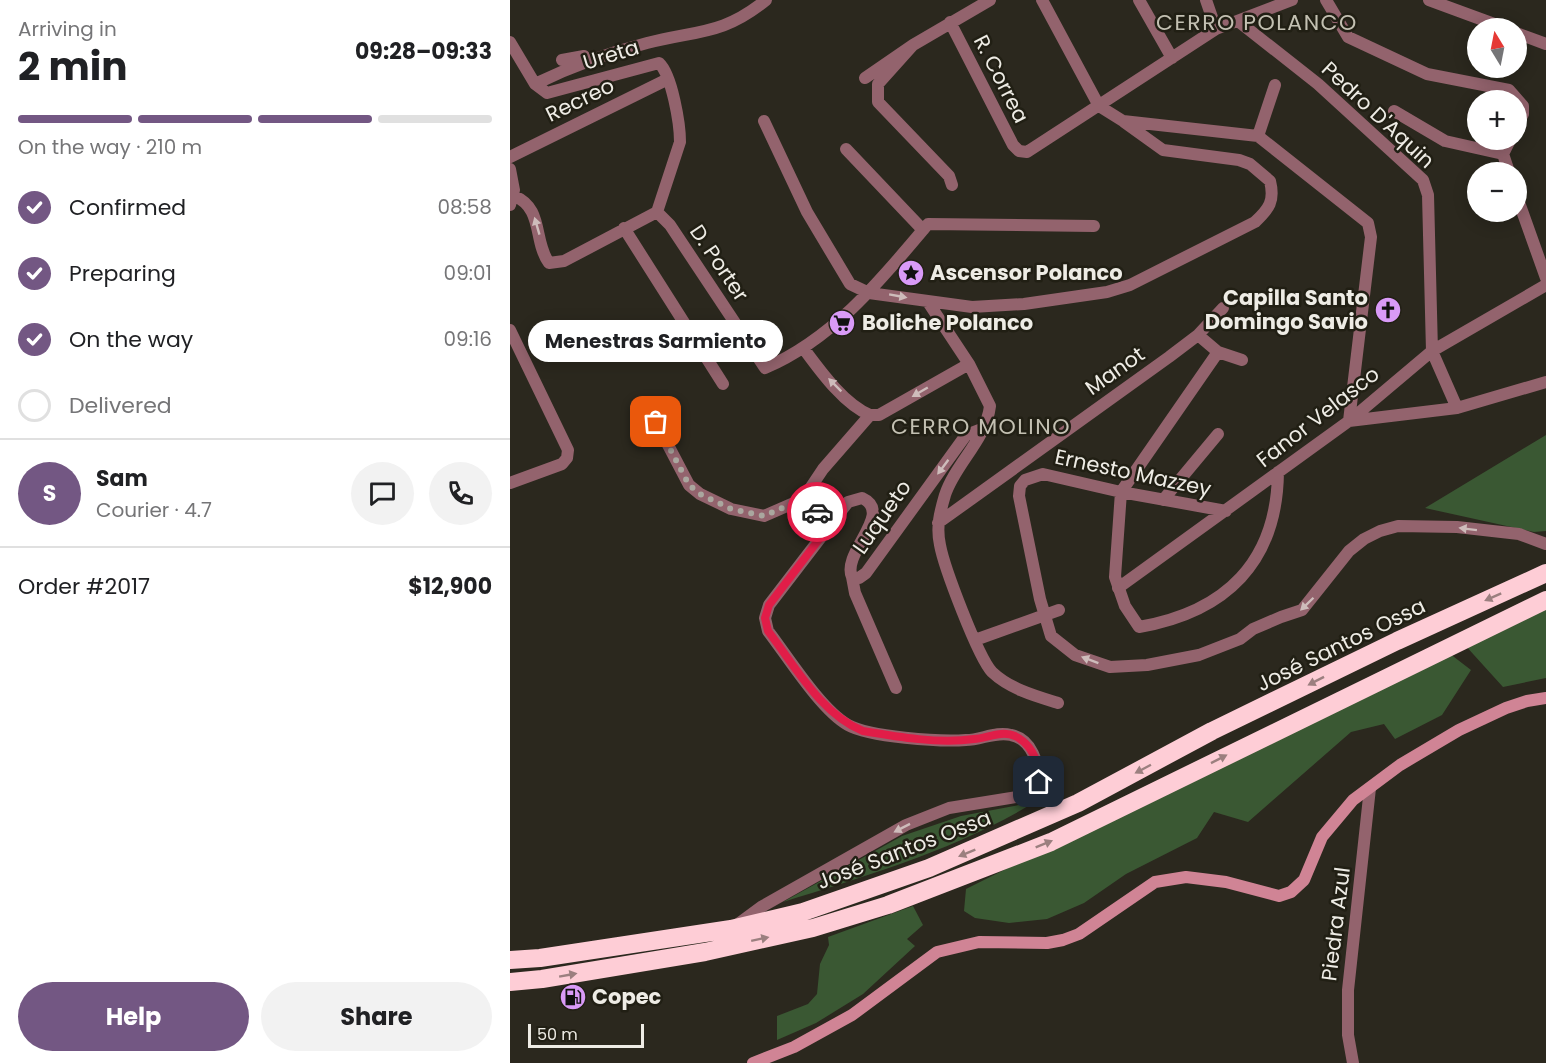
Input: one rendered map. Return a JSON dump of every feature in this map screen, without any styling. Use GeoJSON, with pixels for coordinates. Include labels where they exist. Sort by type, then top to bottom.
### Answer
{"type":"FeatureCollection","features":[{"type":"Feature","properties":{"kind":"highway","name":"José Santos Ossa"},"geometry":{"type":"LineString","coordinates":[[510,960],[540,958],[730,929],[803,912],[844,899],[997,840],[1078,803],[1212,731],[1396,640],[1546,573]]}},
{"type":"Feature","properties":{"kind":"highway","name":"José Santos Ossa"},"geometry":{"type":"LineString","coordinates":[[510,982],[542,980],[705,952],[813,928],[888,905],[1051,842],[1546,600]]}},
{"type":"Feature","properties":{"kind":"main road"},"geometry":{"type":"LineString","coordinates":[[753,1063],[794,1047],[852,1015],[937,952],[979,942],[1047,943],[1063,940],[1079,934],[1155,882],[1186,877],[1226,882],[1280,896],[1291,892],[1304,880],[1322,837],[1353,800],[1400,765],[1467,725],[1516,704],[1546,698]]}},
{"type":"Feature","properties":{"kind":"street"},"geometry":{"type":"LineString","coordinates":[[562,60],[722,28],[744,18],[766,0]]}},
{"type":"Feature","properties":{"kind":"street"},"geometry":{"type":"LineString","coordinates":[[865,78],[913,45],[990,0]]}},
{"type":"Feature","properties":{"kind":"street"},"geometry":{"type":"LineString","coordinates":[[764,121],[813,222],[850,284],[868,293],[928,302],[996,307],[1107,292],[1130,285],[1255,222],[1268,210],[1273,200],[1270,181],[1250,164],[1163,150],[1124,121],[1099,106],[1042,0]]}},
{"type":"Feature","properties":{"kind":"street"},"geometry":{"type":"LineString","coordinates":[[1139,0],[1172,58]]}},
{"type":"Feature","properties":{"kind":"street"},"geometry":{"type":"LineString","coordinates":[[1206,0],[1216,29]]}},
{"type":"Feature","properties":{"kind":"street"},"geometry":{"type":"LineString","coordinates":[[1099,106],[1216,29],[1292,0]]}},
{"type":"Feature","properties":{"kind":"street"},"geometry":{"type":"LineString","coordinates":[[1326,0],[1348,37],[1427,74],[1509,90]]}},
{"type":"Feature","properties":{"kind":"street"},"geometry":{"type":"LineString","coordinates":[[1430,0],[1478,18]]}},
{"type":"Feature","properties":{"kind":"street","name":"Pedro D'Aquin"},"geometry":{"type":"LineString","coordinates":[[1238,21],[1318,84],[1423,180],[1428,195],[1432,351],[1457,408]]}},
{"type":"Feature","properties":{"kind":"street","name":"R. Correa"},"geometry":{"type":"LineString","coordinates":[[950,22],[1013,146],[1019,151],[1027,152],[1099,106]]}},
{"type":"Feature","properties":{"kind":"street"},"geometry":{"type":"LineString","coordinates":[[1527,37],[1542,43]]}},
{"type":"Feature","properties":{"kind":"street"},"geometry":{"type":"LineString","coordinates":[[510,42],[535,84],[593,57],[646,43]]}},
{"type":"Feature","properties":{"kind":"street"},"geometry":{"type":"LineString","coordinates":[[913,45],[878,84],[876,95],[881,107],[949,176],[952,185]]}},
{"type":"Feature","properties":{"kind":"street","name":"Ureta"},"geometry":{"type":"LineString","coordinates":[[535,84],[547,93],[555,93],[653,63],[663,67],[668,79]]}},
{"type":"Feature","properties":{"kind":"street"},"geometry":{"type":"LineString","coordinates":[[510,169],[512,200],[523,199],[532,210],[549,263],[564,261],[657,212],[680,142],[668,79]]}},
{"type":"Feature","properties":{"kind":"street","name":"Recreo"},"geometry":{"type":"LineString","coordinates":[[510,157],[668,79]]}},
{"type":"Feature","properties":{"kind":"street"},"geometry":{"type":"LineString","coordinates":[[1258,136],[1275,86]]}},
{"type":"Feature","properties":{"kind":"street"},"geometry":{"type":"LineString","coordinates":[[1394,111],[1445,141],[1503,154]]}},
{"type":"Feature","properties":{"kind":"street"},"geometry":{"type":"LineString","coordinates":[[1124,121],[1258,136],[1368,223],[1371,237],[1349,421],[1457,408],[1546,382]]}},
{"type":"Feature","properties":{"kind":"street"},"geometry":{"type":"LineString","coordinates":[[846,149],[925,227],[1094,226]]}},
{"type":"Feature","properties":{"kind":"street"},"geometry":{"type":"LineString","coordinates":[[1505,150],[1503,154],[1506,162]]}},
{"type":"Feature","properties":{"kind":"street"},"geometry":{"type":"LineString","coordinates":[[664,185],[678,172]]}},
{"type":"Feature","properties":{"kind":"street","name":"D. Porter"},"geometry":{"type":"LineString","coordinates":[[657,212],[670,225],[765,368],[804,349]]}},
{"type":"Feature","properties":{"kind":"street"},"geometry":{"type":"LineString","coordinates":[[1526,222],[1546,278]]}},
{"type":"Feature","properties":{"kind":"street"},"geometry":{"type":"LineString","coordinates":[[925,227],[868,293],[804,349],[831,382],[862,411],[870,415],[879,415],[969,364]]}},
{"type":"Feature","properties":{"kind":"street"},"geometry":{"type":"LineString","coordinates":[[624,228],[723,384]]}},
{"type":"Feature","properties":{"kind":"street","name":"Fanor Velasco"},"geometry":{"type":"LineString","coordinates":[[1118,588],[1349,421],[1432,351],[1546,285]]}},
{"type":"Feature","properties":{"kind":"street"},"geometry":{"type":"LineString","coordinates":[[928,302],[969,364],[990,405],[984,428],[946,492],[938,523],[940,545],[975,640],[991,670],[1006,683],[1058,703]]}},
{"type":"Feature","properties":{"kind":"street","name":"Manot"},"geometry":{"type":"LineString","coordinates":[[938,523],[1198,335],[1223,308]]}},
{"type":"Feature","properties":{"kind":"street"},"geometry":{"type":"LineString","coordinates":[[510,330],[568,450],[567,458],[562,464],[510,483]]}},
{"type":"Feature","properties":{"kind":"street"},"geometry":{"type":"LineString","coordinates":[[1198,335],[1218,352],[1242,360]]}},
{"type":"Feature","properties":{"kind":"street"},"geometry":{"type":"LineString","coordinates":[[1218,352],[1121,492],[1115,577],[1125,606],[1139,627],[1164,621],[1206,604],[1226,592],[1245,573],[1257,559],[1273,523],[1278,500],[1278,472]]}},
{"type":"Feature","properties":{"kind":"street"},"geometry":{"type":"LineString","coordinates":[[656,422],[689,485],[700,494],[731,509],[764,516],[803,499],[830,461],[870,415]]}},
{"type":"Feature","properties":{"kind":"street","name":"Luqueto"},"geometry":{"type":"LineString","coordinates":[[830,525],[848,502],[856,498],[869,501],[874,508],[872,520],[850,562],[849,571],[852,577],[859,578],[866,573],[966,435],[984,428]]}},
{"type":"Feature","properties":{"kind":"street"},"geometry":{"type":"LineString","coordinates":[[1163,500],[1218,434]]}},
{"type":"Feature","properties":{"kind":"street","name":"Ernesto Mazzey"},"geometry":{"type":"LineString","coordinates":[[1032,476],[1039,450]]}},
{"type":"Feature","properties":{"kind":"street","name":"Ernesto Mazzey"},"geometry":{"type":"LineString","coordinates":[[1226,512],[1043,474],[1032,476],[1020,486],[1020,496],[1044,615],[1051,636],[1076,655],[1110,667],[1147,664],[1199,655],[1240,639],[1253,629],[1302,610],[1349,551],[1364,539],[1380,531],[1398,526],[1457,527],[1519,534],[1546,544]]}},
{"type":"Feature","properties":{"kind":"street"},"geometry":{"type":"LineString","coordinates":[[730,929],[761,907],[906,825],[949,808],[1029,795],[1039,782],[1034,755],[1025,742],[1012,735],[994,735],[965,741],[863,731],[848,725],[819,696],[768,631],[765,618],[769,605],[830,525],[803,499]]}},
{"type":"Feature","properties":{"kind":"street"},"geometry":{"type":"LineString","coordinates":[[852,577],[855,593],[896,688]]}},
{"type":"Feature","properties":{"kind":"street"},"geometry":{"type":"LineString","coordinates":[[975,640],[1059,610]]}},
{"type":"Feature","properties":{"kind":"street","name":"Piedra Azul"},"geometry":{"type":"LineString","coordinates":[[1353,1063],[1348,1035],[1348,990],[1370,788]]}},
{"type":"Feature","properties":{"kind":"green space"},"geometry":{"type":"Polygon","coordinates":[[[1546,435],[1546,531],[1534,532],[1425,508],[1546,435]]]}},
{"type":"Feature","properties":{"kind":"green space"},"geometry":{"type":"Polygon","coordinates":[[[1546,607],[1546,678],[1503,687],[1464,644],[1546,607]]]}},
{"type":"Feature","properties":{"kind":"green space"},"geometry":{"type":"Polygon","coordinates":[[[1445,650],[1471,670],[1442,715],[1395,739],[1384,724],[1351,732],[1248,822],[1214,812],[1197,838],[1126,874],[1084,903],[1047,919],[1009,923],[975,918],[964,911],[966,889],[1445,650]]]}},
{"type":"Feature","properties":{"kind":"green space"},"geometry":{"type":"Polygon","coordinates":[[[1035,802],[975,834],[912,860],[783,902],[902,836],[961,816],[1035,802]]]}},
{"type":"Feature","properties":{"kind":"green space"},"geometry":{"type":"Polygon","coordinates":[[[913,906],[923,925],[907,939],[915,946],[863,994],[816,1023],[777,1040],[777,1016],[808,1004],[817,994],[820,964],[829,945],[828,937],[913,906]]]}},
{"type":"Feature","properties":{"kind":"way so far"},"geometry":{"type":"LineString","coordinates":[[656,422],[689,485],[700,494],[731,509],[764,516],[803,499],[817,512]]}},
{"type":"Feature","properties":{"kind":"place","name":"Ascensor Polanco"},"geometry":{"type":"Point","coordinates":[911,273]}},
{"type":"Feature","properties":{"kind":"place","name":"Capilla Santo Domingo Savio"},"geometry":{"type":"Point","coordinates":[1388,310]}},
{"type":"Feature","properties":{"kind":"place","name":"Boliche Polanco"},"geometry":{"type":"Point","coordinates":[842,323]}},
{"type":"Feature","properties":{"kind":"place","name":"Menestras Sarmiento"},"geometry":{"type":"Point","coordinates":[656,422]}},
{"type":"Feature","properties":{"kind":"place","name":"Copec"},"geometry":{"type":"Point","coordinates":[573,997]}},
{"type":"Feature","properties":{"kind":"district","name":"CERRO POLANCO"},"geometry":{"type":"Point","coordinates":[1257,22]}},
{"type":"Feature","properties":{"kind":"district","name":"CERRO MOLINO"},"geometry":{"type":"Point","coordinates":[981,426]}},
{"type":"Feature","properties":{"kind":"route"},"geometry":{"type":"LineString","coordinates":[[817,512],[830,525],[769,605],[765,618],[768,631],[822,700],[848,725],[863,731],[885,735],[965,741],[994,735],[1012,735],[1025,742],[1034,755],[1039,771],[1039,782]]}}]}
